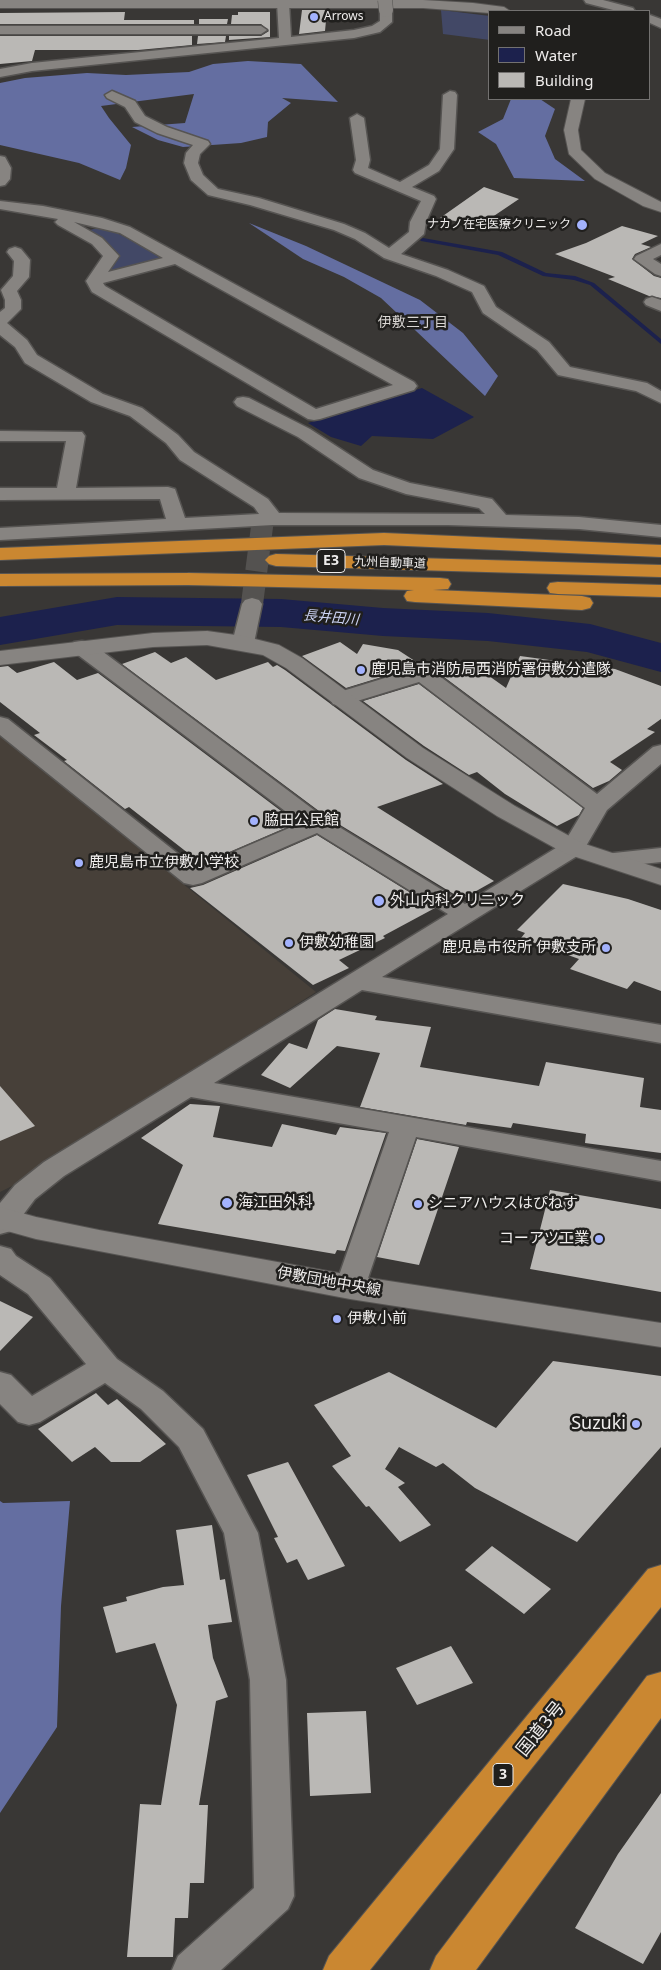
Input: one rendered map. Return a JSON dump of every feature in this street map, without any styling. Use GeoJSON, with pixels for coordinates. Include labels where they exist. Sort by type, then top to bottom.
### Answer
{"type":"FeatureCollection","features":[{"type":"Feature","properties":{"kind":"highway"},"geometry":{"type":"LineString","coordinates":[[0,554],[384,539],[661,551]]}},
{"type":"Feature","properties":{"kind":"highway","name":"九州自動車道"},"geometry":{"type":"LineString","coordinates":[[0,558],[188,557],[661,571]]}},
{"type":"Feature","properties":{"kind":"highway"},"geometry":{"type":"LineString","coordinates":[[10,580],[661,606]]}},
{"type":"Feature","properties":{"kind":"highway","name":"九州自動車道"},"geometry":{"type":"LineString","coordinates":[[10,580],[335,582],[661,591]]}},
{"type":"Feature","properties":{"kind":"highway","name":"国道3号"},"geometry":{"type":"LineString","coordinates":[[344,1970],[661,1580]]}},
{"type":"Feature","properties":{"kind":"highway"},"geometry":{"type":"LineString","coordinates":[[451,1970],[661,1688]]}},
{"type":"Feature","properties":{"kind":"street"},"geometry":{"type":"LineString","coordinates":[[590,0],[625,10]]}},
{"type":"Feature","properties":{"kind":"street"},"geometry":{"type":"LineString","coordinates":[[284,3],[285,36]]}},
{"type":"Feature","properties":{"kind":"street"},"geometry":{"type":"LineString","coordinates":[[0,4],[444,4],[495,10]]}},
{"type":"Feature","properties":{"kind":"street"},"geometry":{"type":"LineString","coordinates":[[0,30],[285,36],[354,34],[376,29],[386,22],[386,5]]}},
{"type":"Feature","properties":{"kind":"street"},"geometry":{"type":"LineString","coordinates":[[0,73],[32,67],[285,36]]}},
{"type":"Feature","properties":{"kind":"street"},"geometry":{"type":"LineString","coordinates":[[28,54],[83,54],[91,55],[98,60]]}},
{"type":"Feature","properties":{"kind":"street"},"geometry":{"type":"LineString","coordinates":[[112,95],[130,104],[140,119],[162,130],[203,144],[193,153],[192,163],[196,177],[213,192],[254,201],[340,227],[360,236],[390,255],[442,273],[478,289],[489,310],[543,346],[564,371],[642,387],[661,398]]}},
{"type":"Feature","properties":{"kind":"street"},"geometry":{"type":"LineString","coordinates":[[401,187],[434,168],[447,149],[450,95]]}},
{"type":"Feature","properties":{"kind":"street"},"geometry":{"type":"LineString","coordinates":[[578,100],[571,130],[574,151],[600,176],[661,208]]}},
{"type":"Feature","properties":{"kind":"street"},"geometry":{"type":"LineString","coordinates":[[357,118],[363,160],[360,170],[429,199],[418,222],[416,234],[390,255]]}},
{"type":"Feature","properties":{"kind":"street"},"geometry":{"type":"LineString","coordinates":[[0,160],[4,168],[3,179],[0,182]]}},
{"type":"Feature","properties":{"kind":"street"},"geometry":{"type":"LineString","coordinates":[[0,205],[43,211],[102,223],[124,230],[408,386],[314,415],[98,289],[94,281]]}},
{"type":"Feature","properties":{"kind":"street"},"geometry":{"type":"LineString","coordinates":[[43,211],[97,241],[111,256],[94,281]]}},
{"type":"Feature","properties":{"kind":"street"},"geometry":{"type":"LineString","coordinates":[[661,249],[642,259],[661,271]]}},
{"type":"Feature","properties":{"kind":"street"},"geometry":{"type":"LineString","coordinates":[[0,321],[13,309],[13,300],[9,290],[21,277],[22,260],[15,252]]}},
{"type":"Feature","properties":{"kind":"street"},"geometry":{"type":"LineString","coordinates":[[94,281],[176,259]]}},
{"type":"Feature","properties":{"kind":"street"},"geometry":{"type":"LineString","coordinates":[[0,326],[21,344],[31,359],[97,398],[136,412],[172,439],[188,456],[261,503],[273,519]]}},
{"type":"Feature","properties":{"kind":"street"},"geometry":{"type":"LineString","coordinates":[[243,402],[304,433],[366,474],[406,488],[485,503],[501,521]]}},
{"type":"Feature","properties":{"kind":"street"},"geometry":{"type":"LineString","coordinates":[[0,436],[76,436],[64,494]]}},
{"type":"Feature","properties":{"kind":"street"},"geometry":{"type":"LineString","coordinates":[[0,494],[168,494],[176,524]]}},
{"type":"Feature","properties":{"kind":"street"},"geometry":{"type":"LineString","coordinates":[[0,534],[273,519],[579,523],[661,531]]}},
{"type":"Feature","properties":{"kind":"street"},"geometry":{"type":"LineString","coordinates":[[244,637],[251,606]]}},
{"type":"Feature","properties":{"kind":"street"},"geometry":{"type":"LineString","coordinates":[[0,658],[153,640],[244,637],[294,663],[414,753],[506,811],[573,848],[661,877]]}},
{"type":"Feature","properties":{"kind":"street"},"geometry":{"type":"LineString","coordinates":[[82,647],[318,824],[465,914]]}},
{"type":"Feature","properties":{"kind":"street"},"geometry":{"type":"LineString","coordinates":[[341,699],[422,674],[598,806]]}},
{"type":"Feature","properties":{"kind":"street"},"geometry":{"type":"LineString","coordinates":[[0,724],[193,878],[318,824]]}},
{"type":"Feature","properties":{"kind":"street"},"geometry":{"type":"LineString","coordinates":[[1,1220],[25,1192],[54,1170],[573,848],[598,806],[661,752]]}},
{"type":"Feature","properties":{"kind":"street"},"geometry":{"type":"LineString","coordinates":[[614,860],[661,855]]}},
{"type":"Feature","properties":{"kind":"street"},"geometry":{"type":"LineString","coordinates":[[356,981],[661,1034]]}},
{"type":"Feature","properties":{"kind":"street"},"geometry":{"type":"LineString","coordinates":[[188,1088],[661,1172]]}},
{"type":"Feature","properties":{"kind":"street"},"geometry":{"type":"LineString","coordinates":[[350,1287],[405,1126]]}},
{"type":"Feature","properties":{"kind":"street","name":"伊敷団地中央線"},"geometry":{"type":"LineString","coordinates":[[1,1220],[90,1239],[350,1287],[661,1335]]}},
{"type":"Feature","properties":{"kind":"street"},"geometry":{"type":"LineString","coordinates":[[0,1257],[5,1264],[39,1286],[106,1367],[152,1400],[190,1438],[241,1533],[268,1680],[274,1896],[192,1970]]}},
{"type":"Feature","properties":{"kind":"street"},"geometry":{"type":"LineString","coordinates":[[0,1384],[29,1413],[106,1367]]}},
{"type":"Feature","properties":{"kind":"shaded area"},"geometry":{"type":"Polygon","coordinates":[[[441,10],[488,16],[488,40],[443,34],[441,10]]]}},
{"type":"Feature","properties":{"kind":"shaded area"},"geometry":{"type":"Polygon","coordinates":[[[248,61],[301,64],[338,102],[282,98],[291,103],[268,122],[267,137],[241,143],[183,147],[158,140],[132,127],[185,123],[194,94],[101,106],[131,145],[126,168],[120,180],[79,163],[0,145],[0,83],[25,78],[87,73],[126,75],[189,72],[213,64],[248,61]]]}},
{"type":"Feature","properties":{"kind":"shaded area"},"geometry":{"type":"Polygon","coordinates":[[[511,100],[542,100],[555,109],[545,136],[555,159],[585,181],[514,178],[496,144],[478,132],[503,119],[511,100]]]}},
{"type":"Feature","properties":{"kind":"shaded area"},"geometry":{"type":"Polygon","coordinates":[[[249,223],[306,246],[420,300],[463,333],[498,376],[485,396],[381,298],[344,277],[303,259],[249,223]]]}},
{"type":"Feature","properties":{"kind":"shaded area"},"geometry":{"type":"Polygon","coordinates":[[[101,227],[117,233],[161,256],[159,260],[100,275],[114,256],[86,231],[101,227]]]}},
{"type":"Feature","properties":{"kind":"shaded area","name":"鹿児島市立伊敷小学校"},"geometry":{"type":"Polygon","coordinates":[[[0,735],[316,992],[0,1192],[0,735]]]}},
{"type":"Feature","properties":{"kind":"shaded area"},"geometry":{"type":"Polygon","coordinates":[[[0,1501],[3,1503],[70,1501],[61,1606],[57,1727],[0,1813],[0,1501]]]}},
{"type":"Feature","properties":{"kind":"water"},"geometry":{"type":"Polygon","coordinates":[[[422,388],[474,417],[433,439],[372,436],[361,446],[331,437],[308,423],[422,388]]]}},
{"type":"Feature","properties":{"kind":"building"},"geometry":{"type":"Polygon","coordinates":[[[302,10],[327,10],[325,31],[299,34],[302,10]]]}},
{"type":"Feature","properties":{"kind":"building"},"geometry":{"type":"Polygon","coordinates":[[[125,12],[124,20],[194,20],[194,24],[0,24],[0,13],[125,12]]]}},
{"type":"Feature","properties":{"kind":"building"},"geometry":{"type":"Polygon","coordinates":[[[238,12],[270,12],[270,37],[229,40],[229,36],[261,36],[269,31],[261,24],[231,24],[232,15],[238,15],[238,12]]]}},
{"type":"Feature","properties":{"kind":"building"},"geometry":{"type":"Polygon","coordinates":[[[199,19],[228,19],[227,24],[199,24],[199,19]]]}},
{"type":"Feature","properties":{"kind":"building"},"geometry":{"type":"Polygon","coordinates":[[[0,36],[192,36],[192,45],[138,50],[35,50],[32,61],[0,64],[0,36]]]}},
{"type":"Feature","properties":{"kind":"building"},"geometry":{"type":"Polygon","coordinates":[[[198,36],[226,36],[225,42],[197,44],[198,36]]]}},
{"type":"Feature","properties":{"kind":"building"},"geometry":{"type":"Polygon","coordinates":[[[484,187],[519,199],[479,226],[440,218],[484,187]]]}},
{"type":"Feature","properties":{"kind":"building"},"geometry":{"type":"Polygon","coordinates":[[[622,226],[658,236],[641,244],[651,247],[635,254],[632,259],[654,276],[661,278],[661,298],[649,296],[608,279],[615,277],[555,254],[586,243],[622,226]]]}},
{"type":"Feature","properties":{"kind":"building","name":"鹿児島市消防局西消防署伊敷分遣隊"},"geometry":{"type":"Polygon","coordinates":[[[340,642],[357,654],[363,644],[398,650],[421,665],[346,688],[302,656],[340,642]]]}},
{"type":"Feature","properties":{"kind":"building"},"geometry":{"type":"Polygon","coordinates":[[[155,652],[171,663],[186,657],[216,680],[268,662],[273,667],[277,665],[285,670],[406,760],[443,784],[377,807],[494,881],[462,899],[327,817],[122,664],[155,652]]]}},
{"type":"Feature","properties":{"kind":"building"},"geometry":{"type":"Polygon","coordinates":[[[520,656],[615,669],[661,686],[661,719],[647,729],[655,732],[610,762],[622,770],[609,781],[593,788],[444,677],[475,666],[506,688],[520,656]]]}},
{"type":"Feature","properties":{"kind":"building"},"geometry":{"type":"Polygon","coordinates":[[[54,662],[77,680],[98,673],[297,823],[202,864],[129,807],[125,809],[64,761],[67,760],[34,735],[40,733],[0,702],[0,667],[8,666],[17,673],[54,662]]]}},
{"type":"Feature","properties":{"kind":"building"},"geometry":{"type":"Polygon","coordinates":[[[419,684],[583,808],[579,815],[557,826],[505,794],[477,772],[469,775],[424,746],[363,701],[419,684]]]}},
{"type":"Feature","properties":{"kind":"building"},"geometry":{"type":"Polygon","coordinates":[[[317,835],[435,908],[383,936],[385,938],[339,960],[349,968],[313,985],[190,888],[203,885],[317,835]]]}},
{"type":"Feature","properties":{"kind":"building","name":"鹿児島市役所 伊敷支所"},"geometry":{"type":"Polygon","coordinates":[[[563,884],[628,899],[661,910],[661,991],[634,981],[627,989],[570,969],[579,959],[521,938],[525,933],[517,930],[563,884]]]}},
{"type":"Feature","properties":{"kind":"building"},"geometry":{"type":"Polygon","coordinates":[[[335,1009],[377,1016],[375,1020],[431,1027],[420,1067],[539,1086],[546,1062],[644,1078],[640,1107],[661,1110],[661,1153],[585,1143],[586,1134],[513,1123],[511,1128],[467,1122],[466,1125],[360,1107],[380,1053],[337,1046],[290,1088],[261,1075],[289,1043],[307,1049],[318,1020],[335,1009]]]}},
{"type":"Feature","properties":{"kind":"building"},"geometry":{"type":"Polygon","coordinates":[[[0,1086],[35,1126],[0,1141],[0,1086]]]}},
{"type":"Feature","properties":{"kind":"building"},"geometry":{"type":"Polygon","coordinates":[[[190,1104],[220,1106],[213,1137],[272,1147],[282,1124],[336,1135],[340,1127],[386,1133],[345,1251],[337,1250],[335,1254],[158,1224],[183,1165],[141,1138],[190,1104]]]}},
{"type":"Feature","properties":{"kind":"building","name":"シニアハウスはぴねす"},"geometry":{"type":"Polygon","coordinates":[[[417,1139],[459,1147],[419,1265],[377,1257],[417,1139]]]}},
{"type":"Feature","properties":{"kind":"building","name":"コーアツ工業"},"geometry":{"type":"Polygon","coordinates":[[[550,1190],[661,1209],[661,1292],[530,1269],[550,1190]]]}},
{"type":"Feature","properties":{"kind":"building"},"geometry":{"type":"Polygon","coordinates":[[[0,1301],[33,1317],[0,1351],[0,1301]]]}},
{"type":"Feature","properties":{"kind":"building"},"geometry":{"type":"Polygon","coordinates":[[[553,1361],[661,1376],[661,1447],[577,1542],[475,1488],[443,1463],[436,1467],[399,1447],[385,1469],[405,1483],[398,1487],[431,1525],[400,1542],[369,1506],[366,1507],[332,1466],[351,1456],[314,1405],[389,1372],[496,1428],[553,1361]]]}},
{"type":"Feature","properties":{"kind":"building"},"geometry":{"type":"Polygon","coordinates":[[[96,1393],[108,1405],[117,1399],[166,1444],[140,1462],[111,1462],[95,1447],[72,1462],[38,1429],[96,1393]]]}},
{"type":"Feature","properties":{"kind":"building"},"geometry":{"type":"Polygon","coordinates":[[[288,1462],[345,1566],[308,1580],[297,1559],[287,1563],[274,1538],[278,1537],[247,1475],[288,1462]]]}},
{"type":"Feature","properties":{"kind":"building"},"geometry":{"type":"Polygon","coordinates":[[[212,1525],[220,1580],[225,1579],[232,1622],[208,1625],[213,1658],[228,1697],[216,1701],[199,1805],[208,1805],[204,1883],[190,1883],[188,1918],[175,1918],[173,1957],[127,1957],[140,1804],[161,1805],[177,1705],[155,1643],[116,1653],[103,1607],[127,1601],[126,1597],[163,1587],[184,1585],[176,1530],[212,1525]]]}},
{"type":"Feature","properties":{"kind":"building"},"geometry":{"type":"Polygon","coordinates":[[[492,1546],[551,1589],[524,1614],[465,1570],[492,1546]]]}},
{"type":"Feature","properties":{"kind":"building"},"geometry":{"type":"Polygon","coordinates":[[[451,1646],[473,1683],[417,1705],[396,1668],[451,1646]]]}},
{"type":"Feature","properties":{"kind":"building"},"geometry":{"type":"Polygon","coordinates":[[[366,1711],[371,1793],[310,1796],[307,1713],[366,1711]]]}},
{"type":"Feature","properties":{"kind":"building"},"geometry":{"type":"Polygon","coordinates":[[[661,1793],[661,1932],[643,1964],[575,1928],[618,1854],[661,1793]]]}},
{"type":"Feature","properties":{"kind":"waterway"},"geometry":{"type":"LineString","coordinates":[[423,240],[500,253],[545,275],[575,278],[592,284],[661,342]]}},
{"type":"Feature","properties":{"kind":"waterway","name":"長井田川"},"geometry":{"type":"LineString","coordinates":[[0,631],[117,611],[281,613],[383,622],[488,627],[590,638],[661,658]]}},
{"type":"Feature","properties":{"kind":"tunnel"},"geometry":{"type":"LineString","coordinates":[[252,604],[263,519]]}},
{"type":"Feature","properties":{"kind":"place","name":"Arrows"},"geometry":{"type":"Point","coordinates":[314,17]}},
{"type":"Feature","properties":{"kind":"place","name":"ナカノ在宅医療クリニック"},"geometry":{"type":"Point","coordinates":[582,225]}},
{"type":"Feature","properties":{"kind":"place","name":"鹿児島市消防局西消防署伊敷分遣隊"},"geometry":{"type":"Point","coordinates":[361,670]}},
{"type":"Feature","properties":{"kind":"place","name":"脇田公民館"},"geometry":{"type":"Point","coordinates":[254,821]}},
{"type":"Feature","properties":{"kind":"place","name":"鹿児島市立伊敷小学校"},"geometry":{"type":"Point","coordinates":[79,863]}},
{"type":"Feature","properties":{"kind":"place","name":"外山内科クリニック"},"geometry":{"type":"Point","coordinates":[379,901]}},
{"type":"Feature","properties":{"kind":"place","name":"伊敷幼稚園"},"geometry":{"type":"Point","coordinates":[289,943]}},
{"type":"Feature","properties":{"kind":"place","name":"鹿児島市役所 伊敷支所"},"geometry":{"type":"Point","coordinates":[606,948]}},
{"type":"Feature","properties":{"kind":"place","name":"海江田外科"},"geometry":{"type":"Point","coordinates":[227,1203]}},
{"type":"Feature","properties":{"kind":"place","name":"シニアハウスはぴねす"},"geometry":{"type":"Point","coordinates":[418,1204]}},
{"type":"Feature","properties":{"kind":"place","name":"コーアツ工業"},"geometry":{"type":"Point","coordinates":[599,1239]}},
{"type":"Feature","properties":{"kind":"place","name":"伊敷小前"},"geometry":{"type":"Point","coordinates":[337,1319]}},
{"type":"Feature","properties":{"kind":"place","name":"Suzuki"},"geometry":{"type":"Point","coordinates":[636,1424]}},
{"type":"Feature","properties":{"kind":"district","name":"伊敷三丁目"},"geometry":{"type":"Point","coordinates":[413,323]}}]}
